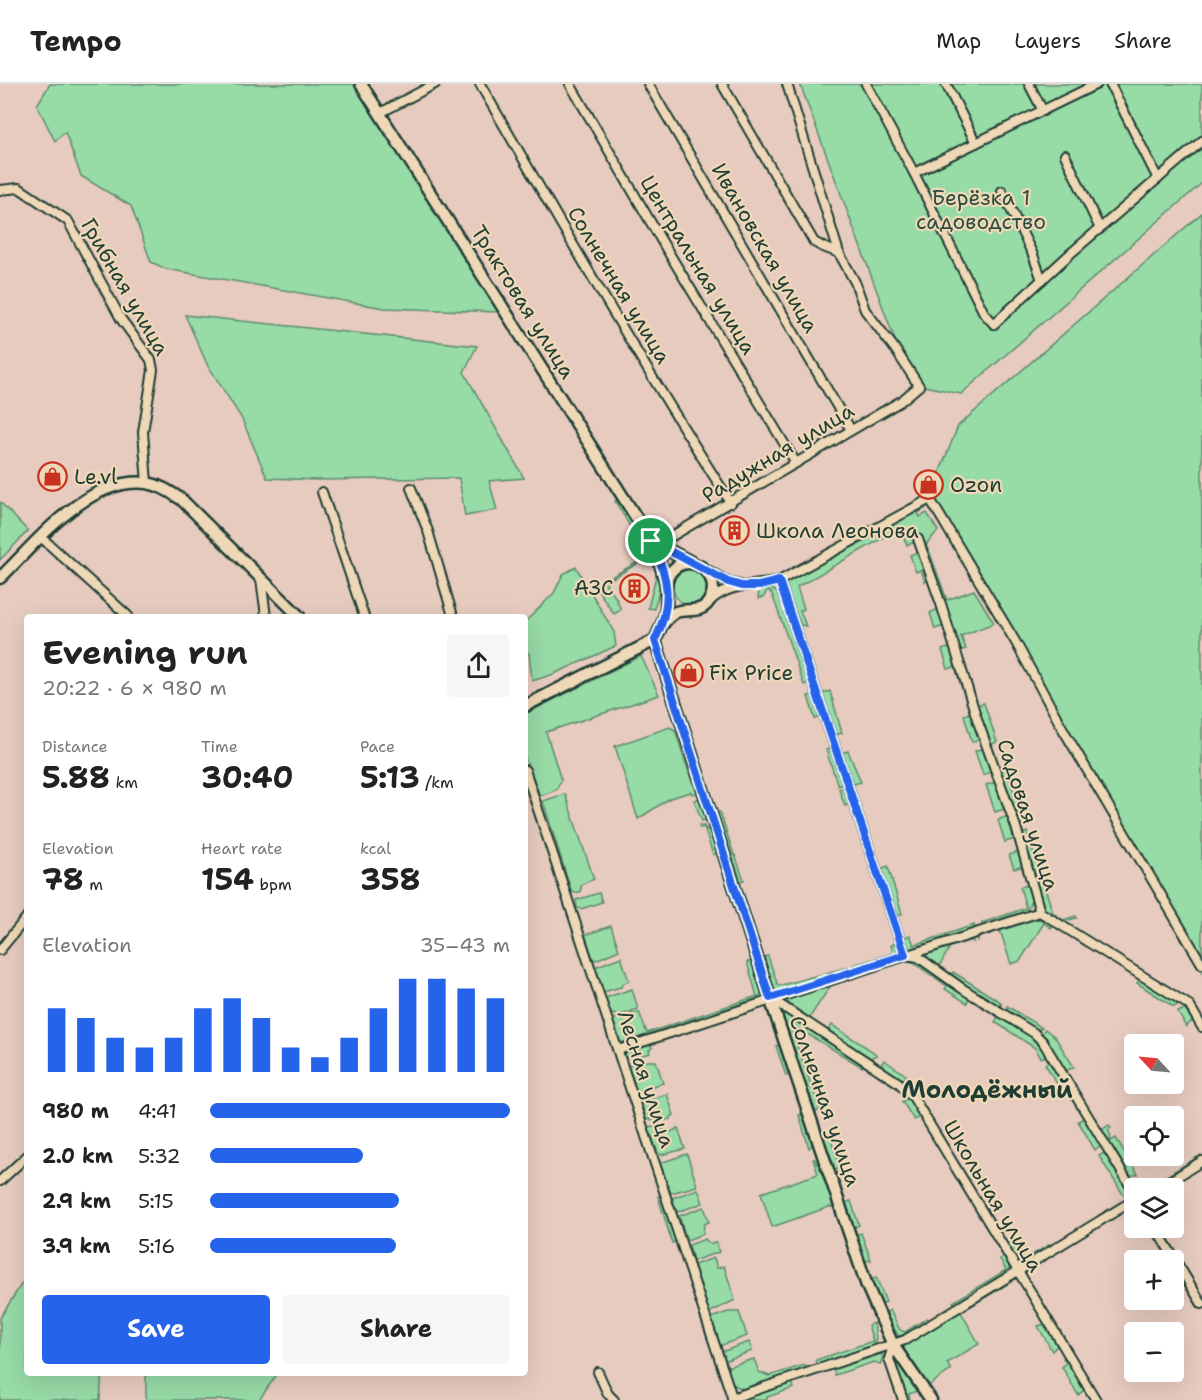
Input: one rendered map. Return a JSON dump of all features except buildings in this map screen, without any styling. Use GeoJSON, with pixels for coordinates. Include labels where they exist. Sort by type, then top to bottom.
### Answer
{"type":"FeatureCollection","features":[{"type":"Feature","properties":{"kind":"street","name":"Трактовая улица"},"geometry":{"type":"LineString","coordinates":[[361,84],[651,541],[657,553],[666,589]]}},
{"type":"Feature","properties":{"kind":"street"},"geometry":{"type":"LineString","coordinates":[[380,113],[435,84]]}},
{"type":"Feature","properties":{"kind":"street","name":"Солнечная улица"},"geometry":{"type":"LineString","coordinates":[[480,84],[605,302],[663,398],[731,503]]}},
{"type":"Feature","properties":{"kind":"street","name":"Центральная улица"},"geometry":{"type":"LineString","coordinates":[[570,84],[796,463]]}},
{"type":"Feature","properties":{"kind":"street","name":"Ивановская улица"},"geometry":{"type":"LineString","coordinates":[[648,84],[851,430]]}},
{"type":"Feature","properties":{"kind":"street"},"geometry":{"type":"LineString","coordinates":[[722,84],[814,242],[839,253]]}},
{"type":"Feature","properties":{"kind":"street"},"geometry":{"type":"LineString","coordinates":[[788,84],[839,253]]}},
{"type":"Feature","properties":{"kind":"street"},"geometry":{"type":"LineString","coordinates":[[866,84],[914,173],[984,314],[994,324],[1042,279],[1202,141]]}},
{"type":"Feature","properties":{"kind":"street"},"geometry":{"type":"LineString","coordinates":[[946,84],[976,143]]}},
{"type":"Feature","properties":{"kind":"street"},"geometry":{"type":"LineString","coordinates":[[1029,84],[1043,111]]}},
{"type":"Feature","properties":{"kind":"street"},"geometry":{"type":"LineString","coordinates":[[914,173],[1097,84]]}},
{"type":"Feature","properties":{"kind":"street"},"geometry":{"type":"LineString","coordinates":[[1110,84],[1158,179]]}},
{"type":"Feature","properties":{"kind":"street"},"geometry":{"type":"LineString","coordinates":[[1065,154],[1100,229]]}},
{"type":"Feature","properties":{"kind":"street","name":"Грибная улица"},"geometry":{"type":"LineString","coordinates":[[0,190],[20,188],[68,221],[121,319],[152,360],[153,370],[143,432],[147,483]]}},
{"type":"Feature","properties":{"kind":"street"},"geometry":{"type":"LineString","coordinates":[[1002,190],[1034,255],[1042,279]]}},
{"type":"Feature","properties":{"kind":"street","name":"Радужная улица"},"geometry":{"type":"LineString","coordinates":[[651,541],[667,539],[731,503],[901,400],[919,386],[895,349],[865,310],[855,282],[839,253]]}},
{"type":"Feature","properties":{"kind":"street"},"geometry":{"type":"LineString","coordinates":[[0,579],[67,514],[94,494],[122,485],[147,483],[164,488],[181,499],[297,614]]}},
{"type":"Feature","properties":{"kind":"street"},"geometry":{"type":"LineString","coordinates":[[411,488],[428,531],[452,614]]}},
{"type":"Feature","properties":{"kind":"street"},"geometry":{"type":"LineString","coordinates":[[322,492],[363,614]]}},
{"type":"Feature","properties":{"kind":"street"},"geometry":{"type":"LineString","coordinates":[[662,625],[668,617],[677,612],[696,611],[721,591],[779,581],[930,499],[1016,641],[1064,731],[1202,964]]}},
{"type":"Feature","properties":{"kind":"street"},"geometry":{"type":"LineString","coordinates":[[42,538],[126,614]]}},
{"type":"Feature","properties":{"kind":"street","name":"Садовая улица"},"geometry":{"type":"LineString","coordinates":[[918,539],[978,722],[1016,827],[1040,912],[1189,1005],[1202,1027]]}},
{"type":"Feature","properties":{"kind":"street"},"geometry":{"type":"LineString","coordinates":[[651,541],[728,582],[742,586]]}},
{"type":"Feature","properties":{"kind":"street"},"geometry":{"type":"LineString","coordinates":[[528,704],[655,640],[666,612],[666,589],[669,575],[675,568],[684,564],[698,565],[709,573],[714,591],[709,602]]}},
{"type":"Feature","properties":{"kind":"street"},"geometry":{"type":"LineString","coordinates":[[261,577],[266,614]]}},
{"type":"Feature","properties":{"kind":"street"},"geometry":{"type":"LineString","coordinates":[[779,581],[905,955]]}},
{"type":"Feature","properties":{"kind":"street"},"geometry":{"type":"LineString","coordinates":[[666,589],[670,602],[686,611]]}},
{"type":"Feature","properties":{"kind":"street","name":"Солнечная улица"},"geometry":{"type":"LineString","coordinates":[[655,640],[770,998],[867,1286],[893,1345],[889,1359],[903,1400]]}},
{"type":"Feature","properties":{"kind":"street","name":"Лесная улица"},"geometry":{"type":"LineString","coordinates":[[528,778],[733,1399]]}},
{"type":"Feature","properties":{"kind":"street"},"geometry":{"type":"LineString","coordinates":[[618,1050],[770,998],[1040,912]]}},
{"type":"Feature","properties":{"kind":"street"},"geometry":{"type":"LineString","coordinates":[[0,950],[24,921]]}},
{"type":"Feature","properties":{"kind":"street"},"geometry":{"type":"LineString","coordinates":[[905,955],[918,957],[963,989],[1034,1033],[1043,1042],[1126,1178]]}},
{"type":"Feature","properties":{"kind":"street","name":"Школьная улица"},"geometry":{"type":"LineString","coordinates":[[770,998],[906,1089],[913,1097],[1096,1400]]}},
{"type":"Feature","properties":{"kind":"street"},"geometry":{"type":"LineString","coordinates":[[0,1181],[24,1159]]}},
{"type":"Feature","properties":{"kind":"street"},"geometry":{"type":"LineString","coordinates":[[1175,1178],[1202,1161]]}},
{"type":"Feature","properties":{"kind":"street"},"geometry":{"type":"LineString","coordinates":[[733,1399],[905,1340],[1124,1206]]}},
{"type":"Feature","properties":{"kind":"street"},"geometry":{"type":"LineString","coordinates":[[1162,1238],[1202,1304]]}},
{"type":"Feature","properties":{"kind":"street"},"geometry":{"type":"LineString","coordinates":[[893,1345],[931,1400]]}},
{"type":"Feature","properties":{"kind":"street"},"geometry":{"type":"LineString","coordinates":[[598,1372],[608,1394],[614,1400]]}},
{"type":"Feature","properties":{"kind":"green space"},"geometry":{"type":"Polygon","coordinates":[[[50,84],[359,84],[504,310],[498,312],[384,308],[166,269],[151,262],[131,206],[81,176],[65,132],[55,141],[37,105],[50,84]]]}},
{"type":"Feature","properties":{"kind":"green space","name":"Берёзка 1 садоводство"},"geometry":{"type":"Polygon","coordinates":[[[800,84],[1202,84],[1202,183],[961,394],[911,383],[800,84]]]}},
{"type":"Feature","properties":{"kind":"green space"},"geometry":{"type":"Polygon","coordinates":[[[1202,213],[1202,971],[928,501],[958,426],[1202,213]]]}},
{"type":"Feature","properties":{"kind":"green space"},"geometry":{"type":"Polygon","coordinates":[[[185,315],[477,346],[464,372],[524,478],[489,481],[497,510],[465,516],[459,478],[317,480],[267,478],[242,419],[207,364],[185,315]]]}},
{"type":"Feature","properties":{"kind":"green space"},"geometry":{"type":"Polygon","coordinates":[[[622,497],[642,532],[638,540],[615,501],[622,497]]]}},
{"type":"Feature","properties":{"kind":"green space"},"geometry":{"type":"Polygon","coordinates":[[[0,502],[28,531],[0,560],[0,502]]]}},
{"type":"Feature","properties":{"kind":"green space"},"geometry":{"type":"Polygon","coordinates":[[[921,508],[925,509],[918,513],[920,517],[927,513],[938,531],[927,545],[924,546],[920,535],[915,538],[916,542],[907,545],[900,528],[797,587],[804,609],[800,611],[806,626],[801,625],[784,587],[788,579],[841,551],[860,544],[921,508]]]}},
{"type":"Feature","properties":{"kind":"green space"},"geometry":{"type":"Polygon","coordinates":[[[639,545],[647,545],[653,555],[609,580],[606,584],[621,610],[614,614],[595,586],[643,559],[645,551],[639,545]]]}},
{"type":"Feature","properties":{"kind":"green space"},"geometry":{"type":"Polygon","coordinates":[[[929,550],[947,600],[974,590],[994,623],[961,636],[966,649],[959,651],[926,551],[929,550]]]}},
{"type":"Feature","properties":{"kind":"green space"},"geometry":{"type":"Polygon","coordinates":[[[918,552],[930,578],[925,582],[921,570],[916,572],[910,555],[918,552]]]}},
{"type":"Feature","properties":{"kind":"green space"},"geometry":{"type":"Polygon","coordinates":[[[576,567],[614,632],[616,646],[554,674],[532,681],[528,653],[528,619],[554,593],[563,574],[576,567]]]}},
{"type":"Feature","properties":{"kind":"green space"},"geometry":{"type":"Polygon","coordinates":[[[691,569],[704,574],[709,587],[704,600],[691,605],[678,600],[673,587],[678,574],[691,569]]]}},
{"type":"Feature","properties":{"kind":"green space"},"geometry":{"type":"Polygon","coordinates":[[[660,571],[660,588],[654,609],[648,608],[657,572],[660,571]]]}},
{"type":"Feature","properties":{"kind":"green space"},"geometry":{"type":"Polygon","coordinates":[[[770,588],[778,593],[810,682],[804,685],[772,594],[769,591],[766,592],[764,597],[758,599],[759,591],[770,588]]]}},
{"type":"Feature","properties":{"kind":"green space"},"geometry":{"type":"Polygon","coordinates":[[[936,610],[940,612],[944,626],[935,629],[930,613],[936,610]]]}},
{"type":"Feature","properties":{"kind":"green space"},"geometry":{"type":"Polygon","coordinates":[[[952,649],[958,666],[948,669],[942,650],[952,649]]]}},
{"type":"Feature","properties":{"kind":"green space"},"geometry":{"type":"Polygon","coordinates":[[[641,656],[659,695],[546,732],[561,780],[556,790],[540,796],[528,766],[528,712],[641,656]]]}},
{"type":"Feature","properties":{"kind":"green space"},"geometry":{"type":"Polygon","coordinates":[[[830,691],[842,733],[835,735],[821,694],[830,691]]]}},
{"type":"Feature","properties":{"kind":"green space"},"geometry":{"type":"Polygon","coordinates":[[[815,695],[822,716],[815,719],[808,696],[815,695]]]}},
{"type":"Feature","properties":{"kind":"green space"},"geometry":{"type":"Polygon","coordinates":[[[984,703],[997,742],[990,745],[977,705],[984,703]]]}},
{"type":"Feature","properties":{"kind":"green space"},"geometry":{"type":"Polygon","coordinates":[[[972,712],[981,739],[972,742],[964,715],[972,712]]]}},
{"type":"Feature","properties":{"kind":"green space"},"geometry":{"type":"Polygon","coordinates":[[[670,727],[675,730],[692,782],[699,793],[692,794],[691,792],[670,798],[638,819],[615,746],[670,727]]]}},
{"type":"Feature","properties":{"kind":"green space"},"geometry":{"type":"Polygon","coordinates":[[[832,748],[851,804],[845,806],[839,789],[843,788],[841,784],[838,786],[826,750],[832,748]]]}},
{"type":"Feature","properties":{"kind":"green space"},"geometry":{"type":"Polygon","coordinates":[[[984,748],[992,771],[983,775],[975,751],[984,748]]]}},
{"type":"Feature","properties":{"kind":"green space"},"geometry":{"type":"Polygon","coordinates":[[[848,751],[861,782],[853,784],[842,753],[848,751]]]}},
{"type":"Feature","properties":{"kind":"green space"},"geometry":{"type":"Polygon","coordinates":[[[1005,765],[1020,810],[1014,812],[998,767],[1005,765]]]}},
{"type":"Feature","properties":{"kind":"green space"},"geometry":{"type":"Polygon","coordinates":[[[996,782],[1004,809],[995,812],[986,785],[996,782]]]}},
{"type":"Feature","properties":{"kind":"green space"},"geometry":{"type":"Polygon","coordinates":[[[565,794],[594,879],[582,884],[580,892],[572,893],[543,801],[565,794]]]}},
{"type":"Feature","properties":{"kind":"green space"},"geometry":{"type":"Polygon","coordinates":[[[701,798],[707,816],[702,821],[694,800],[701,798]]]}},
{"type":"Feature","properties":{"kind":"green space"},"geometry":{"type":"Polygon","coordinates":[[[720,812],[744,880],[741,881],[717,813],[720,812]]]}},
{"type":"Feature","properties":{"kind":"green space"},"geometry":{"type":"Polygon","coordinates":[[[1008,818],[1015,839],[1005,842],[998,820],[1008,818]]]}},
{"type":"Feature","properties":{"kind":"green space"},"geometry":{"type":"Polygon","coordinates":[[[699,825],[703,825],[707,830],[711,830],[717,853],[713,855],[704,827],[700,828],[699,825]]]}},
{"type":"Feature","properties":{"kind":"green space"},"geometry":{"type":"Polygon","coordinates":[[[1027,832],[1053,913],[1063,920],[1076,916],[1077,918],[1062,922],[1042,908],[1022,834],[1027,832]]]}},
{"type":"Feature","properties":{"kind":"green space"},"geometry":{"type":"Polygon","coordinates":[[[1018,852],[1023,866],[1014,869],[1009,855],[1018,852]]]}},
{"type":"Feature","properties":{"kind":"green space"},"geometry":{"type":"Polygon","coordinates":[[[888,866],[902,914],[895,916],[880,869],[888,866]]]}},
{"type":"Feature","properties":{"kind":"green space"},"geometry":{"type":"Polygon","coordinates":[[[1029,885],[1032,899],[1026,912],[984,927],[982,923],[1026,908],[1020,887],[1029,885]]]}},
{"type":"Feature","properties":{"kind":"green space"},"geometry":{"type":"Polygon","coordinates":[[[599,893],[602,902],[581,909],[577,908],[576,900],[599,893]]]}},
{"type":"Feature","properties":{"kind":"green space"},"geometry":{"type":"Polygon","coordinates":[[[1039,919],[1052,924],[1051,928],[1044,923],[1020,961],[1011,964],[1000,930],[979,937],[978,940],[977,935],[1023,920],[1039,919]]]}},
{"type":"Feature","properties":{"kind":"green space"},"geometry":{"type":"Polygon","coordinates":[[[974,925],[975,930],[915,949],[909,948],[903,938],[910,935],[914,945],[974,925]]]}},
{"type":"Feature","properties":{"kind":"green space"},"geometry":{"type":"Polygon","coordinates":[[[611,926],[619,950],[596,960],[593,959],[585,935],[611,926]]]}},
{"type":"Feature","properties":{"kind":"green space"},"geometry":{"type":"Polygon","coordinates":[[[971,938],[973,942],[970,940],[950,947],[939,967],[923,953],[971,938]]]}},
{"type":"Feature","properties":{"kind":"green space"},"geometry":{"type":"Polygon","coordinates":[[[898,943],[900,951],[897,955],[856,968],[853,965],[893,953],[891,945],[898,943]]]}},
{"type":"Feature","properties":{"kind":"green space"},"geometry":{"type":"Polygon","coordinates":[[[768,956],[778,986],[848,967],[848,970],[779,992],[775,990],[764,957],[768,956]]]}},
{"type":"Feature","properties":{"kind":"green space"},"geometry":{"type":"Polygon","coordinates":[[[621,957],[629,981],[621,987],[603,992],[595,967],[621,957]]]}},
{"type":"Feature","properties":{"kind":"green space"},"geometry":{"type":"Polygon","coordinates":[[[902,959],[915,959],[969,995],[967,1003],[945,989],[947,986],[912,962],[896,962],[831,985],[808,1020],[792,1009],[785,997],[902,959]]]}},
{"type":"Feature","properties":{"kind":"green space"},"geometry":{"type":"Polygon","coordinates":[[[752,961],[763,991],[758,998],[624,1043],[619,1041],[613,1022],[616,1018],[639,1012],[647,1033],[757,996],[747,962],[752,961]]]}},
{"type":"Feature","properties":{"kind":"green space"},"geometry":{"type":"Polygon","coordinates":[[[953,972],[1002,1003],[999,1006],[951,975],[953,972]]]}},
{"type":"Feature","properties":{"kind":"green space"},"geometry":{"type":"Polygon","coordinates":[[[1140,978],[1177,1001],[1177,1005],[1174,1007],[1137,983],[1140,978]]]}},
{"type":"Feature","properties":{"kind":"green space"},"geometry":{"type":"Polygon","coordinates":[[[632,989],[638,1009],[620,1015],[611,1014],[606,999],[632,989]]]}},
{"type":"Feature","properties":{"kind":"green space"},"geometry":{"type":"Polygon","coordinates":[[[1007,1006],[1042,1028],[1037,1030],[1006,1011],[1007,1006]]]}},
{"type":"Feature","properties":{"kind":"green space"},"geometry":{"type":"Polygon","coordinates":[[[1186,1011],[1193,1020],[1186,1027],[1178,1012],[1186,1011]]]}},
{"type":"Feature","properties":{"kind":"green space"},"geometry":{"type":"Polygon","coordinates":[[[785,1013],[862,1062],[862,1067],[789,1023],[820,1110],[815,1112],[782,1016],[785,1013]]]}},
{"type":"Feature","properties":{"kind":"green space"},"geometry":{"type":"Polygon","coordinates":[[[1000,1014],[1033,1037],[1048,1055],[1041,1058],[1035,1048],[995,1022],[1000,1014]]]}},
{"type":"Feature","properties":{"kind":"green space"},"geometry":{"type":"Polygon","coordinates":[[[832,1025],[877,1055],[870,1058],[828,1031],[832,1025]]]}},
{"type":"Feature","properties":{"kind":"green space"},"geometry":{"type":"Polygon","coordinates":[[[1045,1029],[1055,1037],[1074,1067],[1066,1071],[1041,1035],[1045,1029]]]}},
{"type":"Feature","properties":{"kind":"green space"},"geometry":{"type":"Polygon","coordinates":[[[650,1044],[652,1048],[649,1050],[650,1053],[630,1059],[625,1056],[627,1051],[650,1044]]]}},
{"type":"Feature","properties":{"kind":"green space"},"geometry":{"type":"Polygon","coordinates":[[[781,1044],[790,1074],[786,1076],[776,1046],[781,1044]]]}},
{"type":"Feature","properties":{"kind":"green space"},"geometry":{"type":"Polygon","coordinates":[[[884,1060],[907,1076],[901,1080],[880,1067],[884,1060]]]}},
{"type":"Feature","properties":{"kind":"green space"},"geometry":{"type":"Polygon","coordinates":[[[641,1061],[656,1061],[663,1083],[637,1091],[628,1066],[641,1061]]]}},
{"type":"Feature","properties":{"kind":"green space"},"geometry":{"type":"Polygon","coordinates":[[[1052,1061],[1068,1092],[1064,1095],[1045,1064],[1052,1061]]]}},
{"type":"Feature","properties":{"kind":"green space"},"geometry":{"type":"Polygon","coordinates":[[[667,1094],[674,1115],[670,1117],[671,1119],[659,1121],[646,1119],[641,1102],[667,1094]]]}},
{"type":"Feature","properties":{"kind":"green space"},"geometry":{"type":"Polygon","coordinates":[[[909,1098],[921,1116],[914,1120],[902,1101],[909,1098]]]}},
{"type":"Feature","properties":{"kind":"green space"},"geometry":{"type":"Polygon","coordinates":[[[803,1114],[813,1144],[809,1148],[799,1115],[803,1114]]]}},
{"type":"Feature","properties":{"kind":"green space"},"geometry":{"type":"Polygon","coordinates":[[[1084,1118],[1102,1146],[1095,1150],[1078,1121],[1084,1118]]]}},
{"type":"Feature","properties":{"kind":"green space"},"geometry":{"type":"Polygon","coordinates":[[[1109,1125],[1111,1128],[1108,1130],[1111,1141],[1116,1138],[1124,1151],[1124,1165],[1101,1130],[1109,1125]]]}},
{"type":"Feature","properties":{"kind":"green space"},"geometry":{"type":"Polygon","coordinates":[[[652,1126],[671,1132],[678,1128],[685,1149],[661,1155],[658,1153],[648,1127],[652,1126]]]}},
{"type":"Feature","properties":{"kind":"green space"},"geometry":{"type":"Polygon","coordinates":[[[829,1133],[840,1167],[835,1171],[823,1136],[829,1133]]]}},
{"type":"Feature","properties":{"kind":"green space"},"geometry":{"type":"Polygon","coordinates":[[[1107,1151],[1124,1182],[1124,1196],[1099,1156],[1107,1151]]]}},
{"type":"Feature","properties":{"kind":"green space"},"geometry":{"type":"Polygon","coordinates":[[[687,1154],[697,1186],[671,1193],[660,1163],[687,1154]]]}},
{"type":"Feature","properties":{"kind":"green space"},"geometry":{"type":"Polygon","coordinates":[[[1201,1155],[1198,1161],[1170,1178],[1163,1178],[1184,1166],[1201,1155]]]}},
{"type":"Feature","properties":{"kind":"green space"},"geometry":{"type":"Polygon","coordinates":[[[813,1159],[817,1164],[821,1163],[835,1207],[829,1207],[772,1227],[761,1193],[818,1174],[813,1159]]]}},
{"type":"Feature","properties":{"kind":"green space"},"geometry":{"type":"Polygon","coordinates":[[[1124,1166],[1133,1166],[1138,1174],[1131,1176],[1124,1166]]]}},
{"type":"Feature","properties":{"kind":"green space"},"geometry":{"type":"Polygon","coordinates":[[[698,1189],[703,1203],[677,1212],[672,1198],[698,1189]]]}},
{"type":"Feature","properties":{"kind":"green space"},"geometry":{"type":"Polygon","coordinates":[[[663,1195],[678,1241],[672,1243],[658,1196],[663,1195]]]}},
{"type":"Feature","properties":{"kind":"green space"},"geometry":{"type":"Polygon","coordinates":[[[1124,1200],[1101,1218],[1099,1215],[1124,1200]]]}},
{"type":"Feature","properties":{"kind":"green space"},"geometry":{"type":"Polygon","coordinates":[[[851,1201],[859,1225],[853,1228],[844,1203],[851,1201]]]}},
{"type":"Feature","properties":{"kind":"green space"},"geometry":{"type":"Polygon","coordinates":[[[704,1207],[709,1222],[704,1224],[703,1234],[687,1240],[679,1216],[704,1207]]]}},
{"type":"Feature","properties":{"kind":"green space"},"geometry":{"type":"Polygon","coordinates":[[[861,1233],[871,1260],[864,1261],[855,1235],[861,1233]]]}},
{"type":"Feature","properties":{"kind":"green space"},"geometry":{"type":"Polygon","coordinates":[[[705,1239],[710,1244],[716,1242],[719,1252],[693,1261],[689,1245],[705,1239]]]}},
{"type":"Feature","properties":{"kind":"green space"},"geometry":{"type":"Polygon","coordinates":[[[1012,1242],[1024,1260],[1050,1244],[1050,1248],[1019,1265],[1006,1246],[1012,1242]]]}},
{"type":"Feature","properties":{"kind":"green space"},"geometry":{"type":"Polygon","coordinates":[[[1005,1256],[1009,1265],[1008,1272],[955,1306],[953,1302],[1006,1270],[1000,1259],[1005,1256]]]}},
{"type":"Feature","properties":{"kind":"green space"},"geometry":{"type":"Polygon","coordinates":[[[714,1258],[717,1268],[724,1266],[735,1300],[709,1313],[694,1265],[714,1258]]]}},
{"type":"Feature","properties":{"kind":"green space"},"geometry":{"type":"Polygon","coordinates":[[[876,1277],[886,1302],[880,1305],[871,1282],[876,1277]]]}},
{"type":"Feature","properties":{"kind":"green space"},"geometry":{"type":"Polygon","coordinates":[[[24,1280],[24,1376],[102,1376],[100,1400],[0,1400],[0,1318],[24,1280]]]}},
{"type":"Feature","properties":{"kind":"green space"},"geometry":{"type":"Polygon","coordinates":[[[1010,1280],[1011,1282],[961,1312],[979,1344],[947,1363],[951,1370],[928,1386],[904,1346],[1010,1280]]]}},
{"type":"Feature","properties":{"kind":"green space"},"geometry":{"type":"Polygon","coordinates":[[[890,1310],[900,1330],[905,1332],[927,1318],[929,1321],[899,1337],[885,1313],[890,1310]]]}},
{"type":"Feature","properties":{"kind":"green space"},"geometry":{"type":"Polygon","coordinates":[[[728,1312],[739,1312],[747,1336],[719,1346],[711,1318],[728,1312]]]}},
{"type":"Feature","properties":{"kind":"green space"},"geometry":{"type":"Polygon","coordinates":[[[874,1323],[876,1340],[870,1349],[817,1367],[816,1360],[873,1341],[868,1325],[874,1323]]]}},
{"type":"Feature","properties":{"kind":"green space"},"geometry":{"type":"Polygon","coordinates":[[[1045,1324],[1057,1346],[1052,1351],[1038,1326],[1045,1324]]]}},
{"type":"Feature","properties":{"kind":"green space"},"geometry":{"type":"Polygon","coordinates":[[[749,1342],[752,1351],[724,1361],[721,1352],[749,1342]]]}},
{"type":"Feature","properties":{"kind":"green space"},"geometry":{"type":"Polygon","coordinates":[[[881,1354],[883,1356],[880,1365],[874,1362],[835,1375],[833,1369],[881,1354]]]}},
{"type":"Feature","properties":{"kind":"green space"},"geometry":{"type":"Polygon","coordinates":[[[897,1357],[923,1394],[919,1396],[917,1391],[909,1394],[910,1400],[906,1400],[894,1360],[897,1357]]]}},
{"type":"Feature","properties":{"kind":"green space"},"geometry":{"type":"Polygon","coordinates":[[[1065,1357],[1084,1390],[1078,1395],[1062,1367],[1066,1363],[1063,1358],[1065,1357]]]}},
{"type":"Feature","properties":{"kind":"green space"},"geometry":{"type":"Polygon","coordinates":[[[754,1359],[759,1372],[769,1376],[805,1365],[807,1370],[749,1389],[739,1388],[731,1380],[726,1367],[754,1359]]]}},
{"type":"Feature","properties":{"kind":"green space"},"geometry":{"type":"Polygon","coordinates":[[[146,1376],[276,1376],[259,1400],[146,1400],[146,1376]]]}},
{"type":"Feature","properties":{"kind":"green space"},"geometry":{"type":"Polygon","coordinates":[[[792,1382],[794,1388],[767,1397],[767,1400],[746,1400],[751,1395],[792,1382]]]}},
{"type":"Feature","properties":{"kind":"place","name":"Le.vl"},"geometry":{"type":"Point","coordinates":[53,477]}},
{"type":"Feature","properties":{"kind":"place","name":"Ozon"},"geometry":{"type":"Point","coordinates":[929,485]}},
{"type":"Feature","properties":{"kind":"place","name":"Школа Леонова"},"geometry":{"type":"Point","coordinates":[735,531]}},
{"type":"Feature","properties":{"kind":"place","name":"АЗС"},"geometry":{"type":"Point","coordinates":[635,588]}},
{"type":"Feature","properties":{"kind":"place","name":"Fix Price"},"geometry":{"type":"Point","coordinates":[688,673]}},
{"type":"Feature","properties":{"kind":"district","name":"Молодёжный"},"geometry":{"type":"Point","coordinates":[987,1090]}},
{"type":"Feature","properties":{"kind":"route"},"geometry":{"type":"LineString","coordinates":[[651,541],[702,566],[728,582],[742,586],[759,586],[779,581],[905,955],[770,998],[655,640],[666,612],[666,584],[651,541]]}}]}
